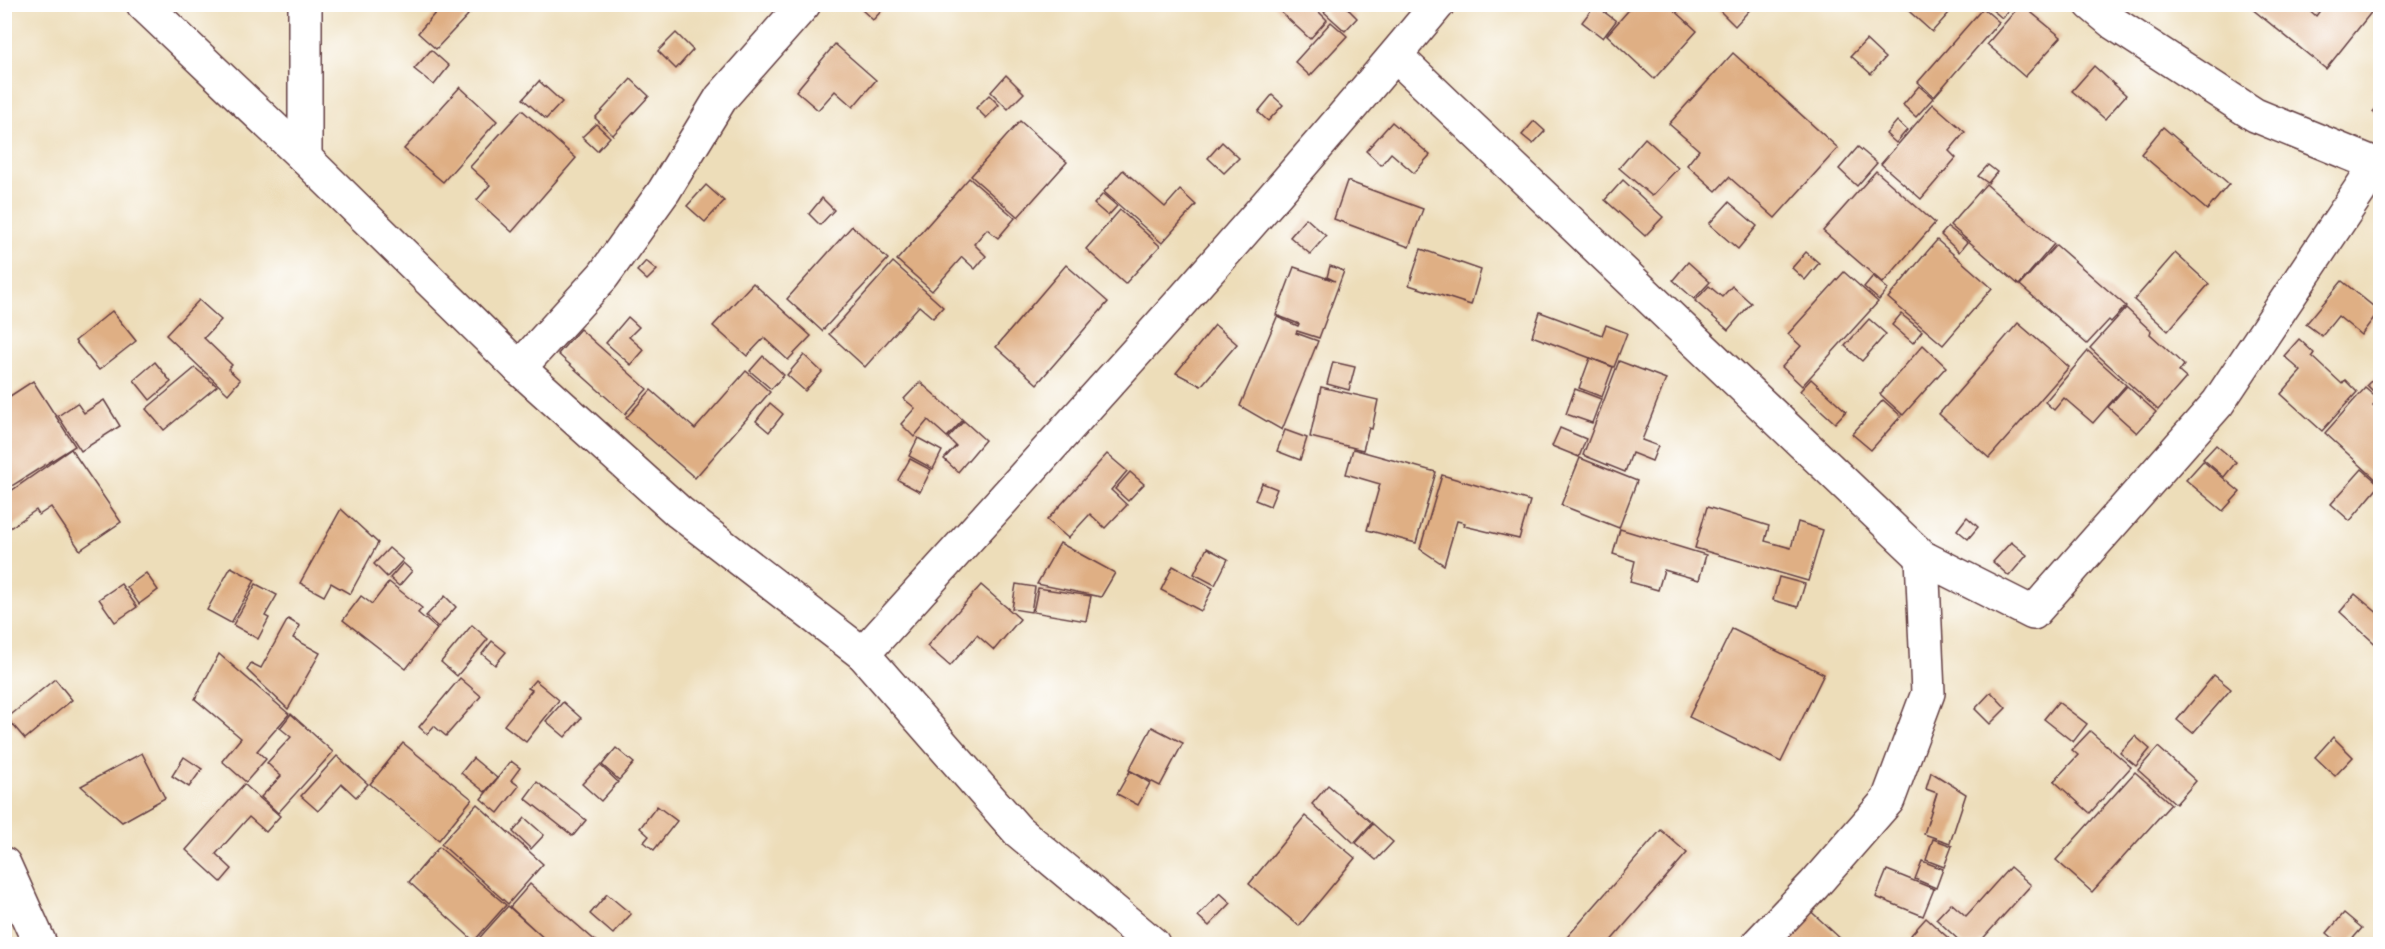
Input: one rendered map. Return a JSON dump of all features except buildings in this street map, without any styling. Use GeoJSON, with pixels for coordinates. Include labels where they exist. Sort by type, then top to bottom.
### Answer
{"type":"FeatureCollection","features":[{"type":"Feature","properties":{"kind":"street"},"geometry":{"type":"LineString","coordinates":[[143,4],[305,158],[519,368],[679,512],[863,654],[1018,831],[1153,945]]}},
{"type":"Feature","properties":{"kind":"street"},"geometry":{"type":"LineString","coordinates":[[305,4],[305,158]]}},
{"type":"Feature","properties":{"kind":"street"},"geometry":{"type":"LineString","coordinates":[[519,368],[603,276],[664,191],[721,98],[804,4]]}},
{"type":"Feature","properties":{"kind":"street"},"geometry":{"type":"LineString","coordinates":[[863,654],[1079,416],[1438,4]]}},
{"type":"Feature","properties":{"kind":"street"},"geometry":{"type":"LineString","coordinates":[[1395,56],[1922,557],[2033,613],[2217,403],[2379,165],[2255,115],[2115,24],[2091,4]]}},
{"type":"Feature","properties":{"kind":"street"},"geometry":{"type":"LineString","coordinates":[[1758,945],[1888,800],[1928,693],[1922,557]]}},
{"type":"Feature","properties":{"kind":"street"},"geometry":{"type":"LineString","coordinates":[[4,864],[40,945]]}}]}
